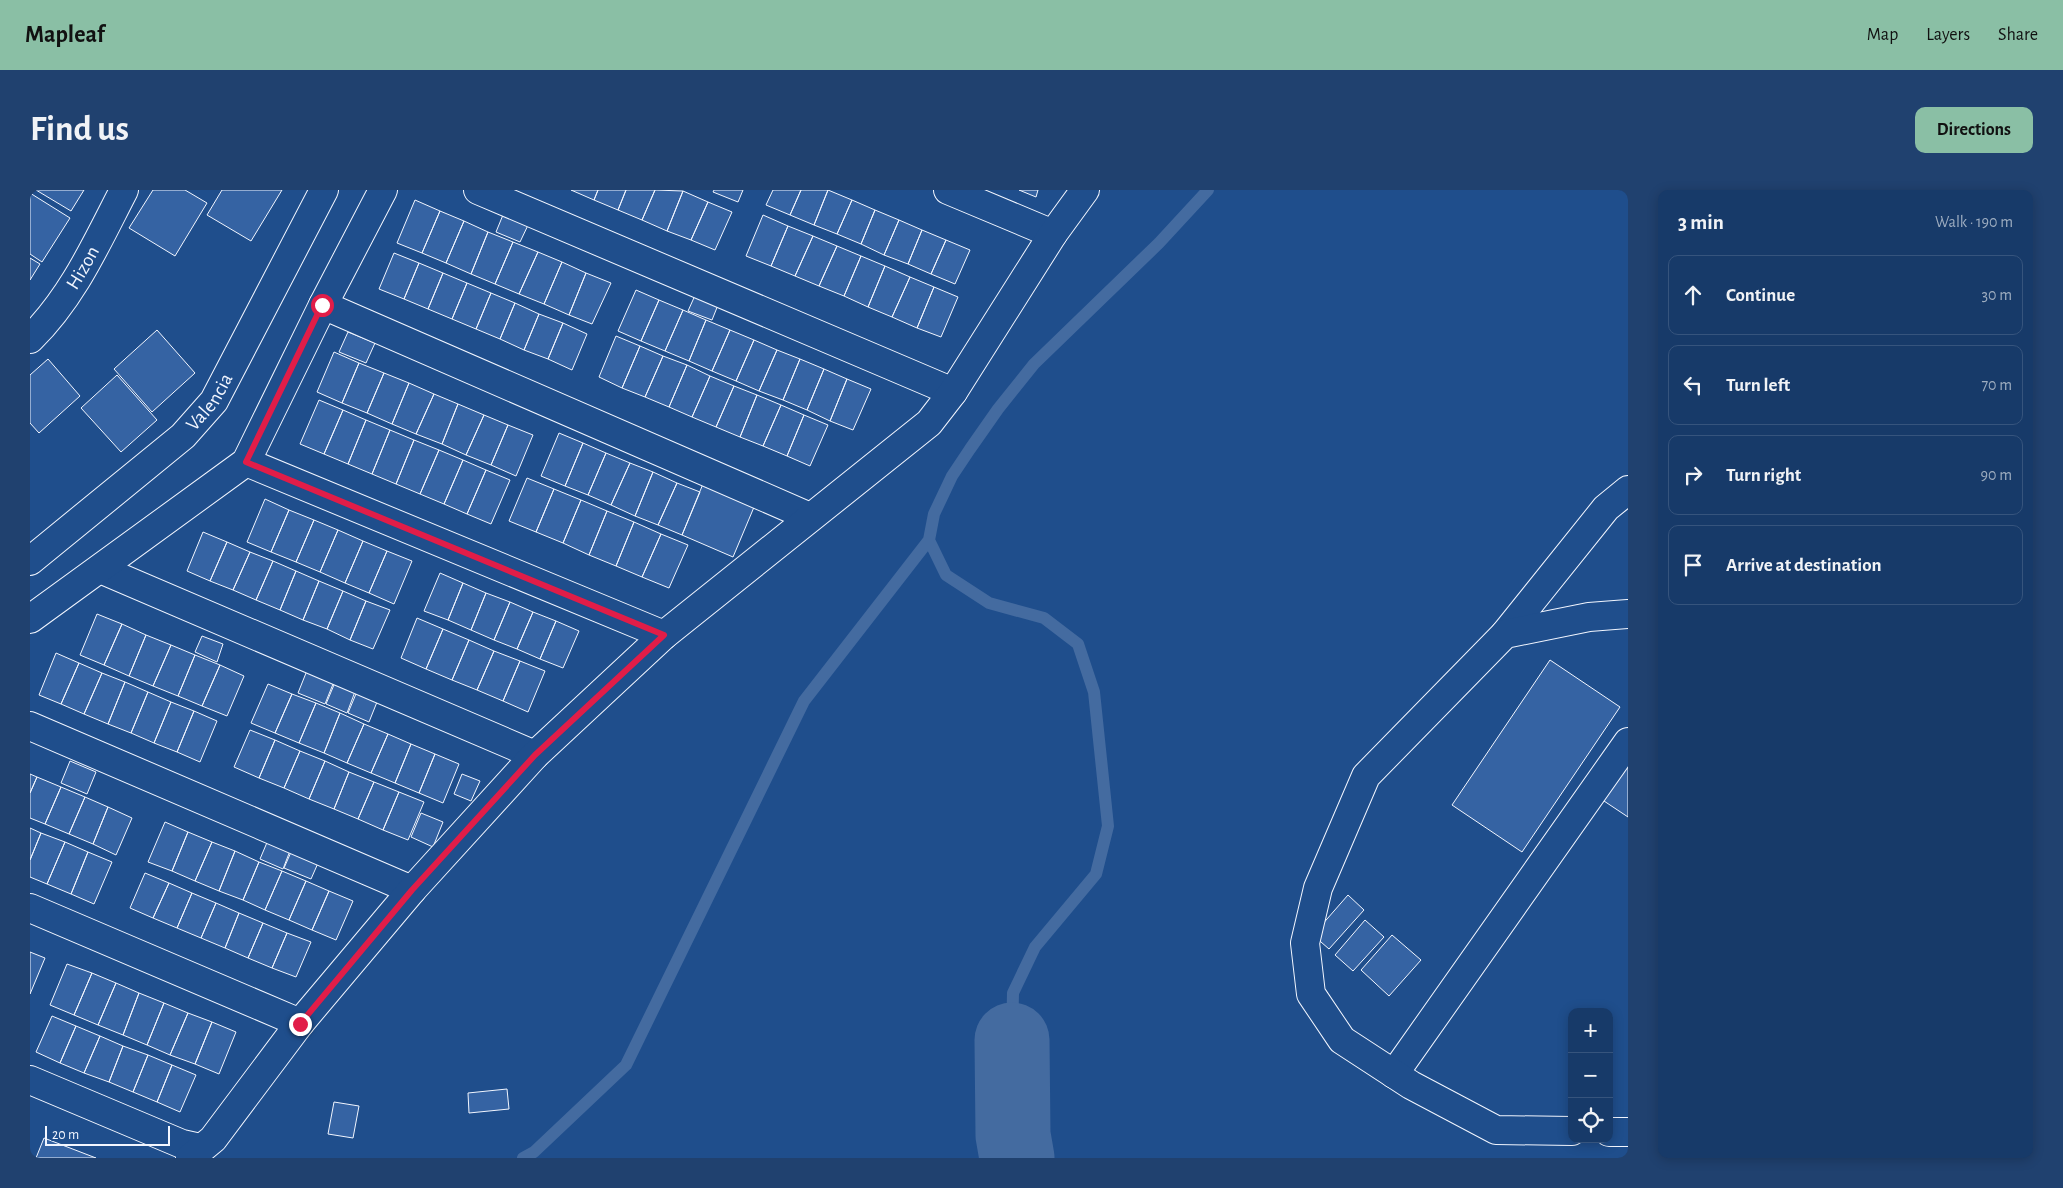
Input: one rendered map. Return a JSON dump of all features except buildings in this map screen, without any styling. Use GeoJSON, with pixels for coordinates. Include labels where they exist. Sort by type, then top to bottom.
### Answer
{"type":"FeatureCollection","features":[{"type":"Feature","properties":{"kind":"street","name":"Hizon"},"geometry":{"type":"LineString","coordinates":[[30,339],[44,325],[75,283],[124,190]]}},
{"type":"Feature","properties":{"kind":"street","name":"Valencia"},"geometry":{"type":"LineString","coordinates":[[30,560],[184,436],[214,401],[324,190]]}},
{"type":"Feature","properties":{"kind":"street"},"geometry":{"type":"LineString","coordinates":[[30,619],[246,462],[322,305],[383,190]]}},
{"type":"Feature","properties":{"kind":"street"},"geometry":{"type":"LineString","coordinates":[[478,190],[953,392]]}},
{"type":"Feature","properties":{"kind":"street"},"geometry":{"type":"LineString","coordinates":[[948,190],[1053,234]]}},
{"type":"Feature","properties":{"kind":"street"},"geometry":{"type":"LineString","coordinates":[[30,1080],[182,1144],[195,1153],[213,1139],[300,1024],[412,890],[535,755],[664,635],[929,423],[953,392],[1053,234],[1086,190]]}},
{"type":"Feature","properties":{"kind":"street"},"geometry":{"type":"LineString","coordinates":[[322,305],[810,517]]}},
{"type":"Feature","properties":{"kind":"street"},"geometry":{"type":"LineString","coordinates":[[246,462],[664,635]]}},
{"type":"Feature","properties":{"kind":"street"},"geometry":{"type":"LineString","coordinates":[[1568,1131],[1496,1130],[1411,1085],[1342,1040],[1311,994],[1305,944],[1318,888],[1366,776],[1505,634],[1606,508],[1628,490]]}},
{"type":"Feature","properties":{"kind":"street"},"geometry":{"type":"LineString","coordinates":[[100,569],[535,755]]}},
{"type":"Feature","properties":{"kind":"street"},"geometry":{"type":"LineString","coordinates":[[1505,634],[1589,617],[1628,614]]}},
{"type":"Feature","properties":{"kind":"street"},"geometry":{"type":"LineString","coordinates":[[30,726],[412,890]]}},
{"type":"Feature","properties":{"kind":"street"},"geometry":{"type":"LineString","coordinates":[[1394,1074],[1628,742]]}},
{"type":"Feature","properties":{"kind":"street"},"geometry":{"type":"LineString","coordinates":[[30,908],[300,1024]]}},
{"type":"Feature","properties":{"kind":"street"},"geometry":{"type":"LineString","coordinates":[[1613,1132],[1628,1132]]}},
{"type":"Feature","properties":{"kind":"waterway"},"geometry":{"type":"LineString","coordinates":[[1012,1040],[1013,993],[1035,947],[1096,874],[1108,826],[1094,692],[1078,644],[1044,618],[989,603],[946,575],[929,540],[934,514],[952,476],[998,409],[1034,364],[1159,243],[1208,190]]}},
{"type":"Feature","properties":{"kind":"waterway"},"geometry":{"type":"LineString","coordinates":[[523,1158],[534,1152],[626,1065],[804,701],[929,540]]}},
{"type":"Feature","properties":{"kind":"waterway"},"geometry":{"type":"LineString","coordinates":[[1012,1040],[1013,1135],[1017,1158]]}},
{"type":"Feature","properties":{"kind":"route"},"geometry":{"type":"LineString","coordinates":[[300,1024],[412,890],[535,755],[664,635],[246,462],[322,305]]}}]}
